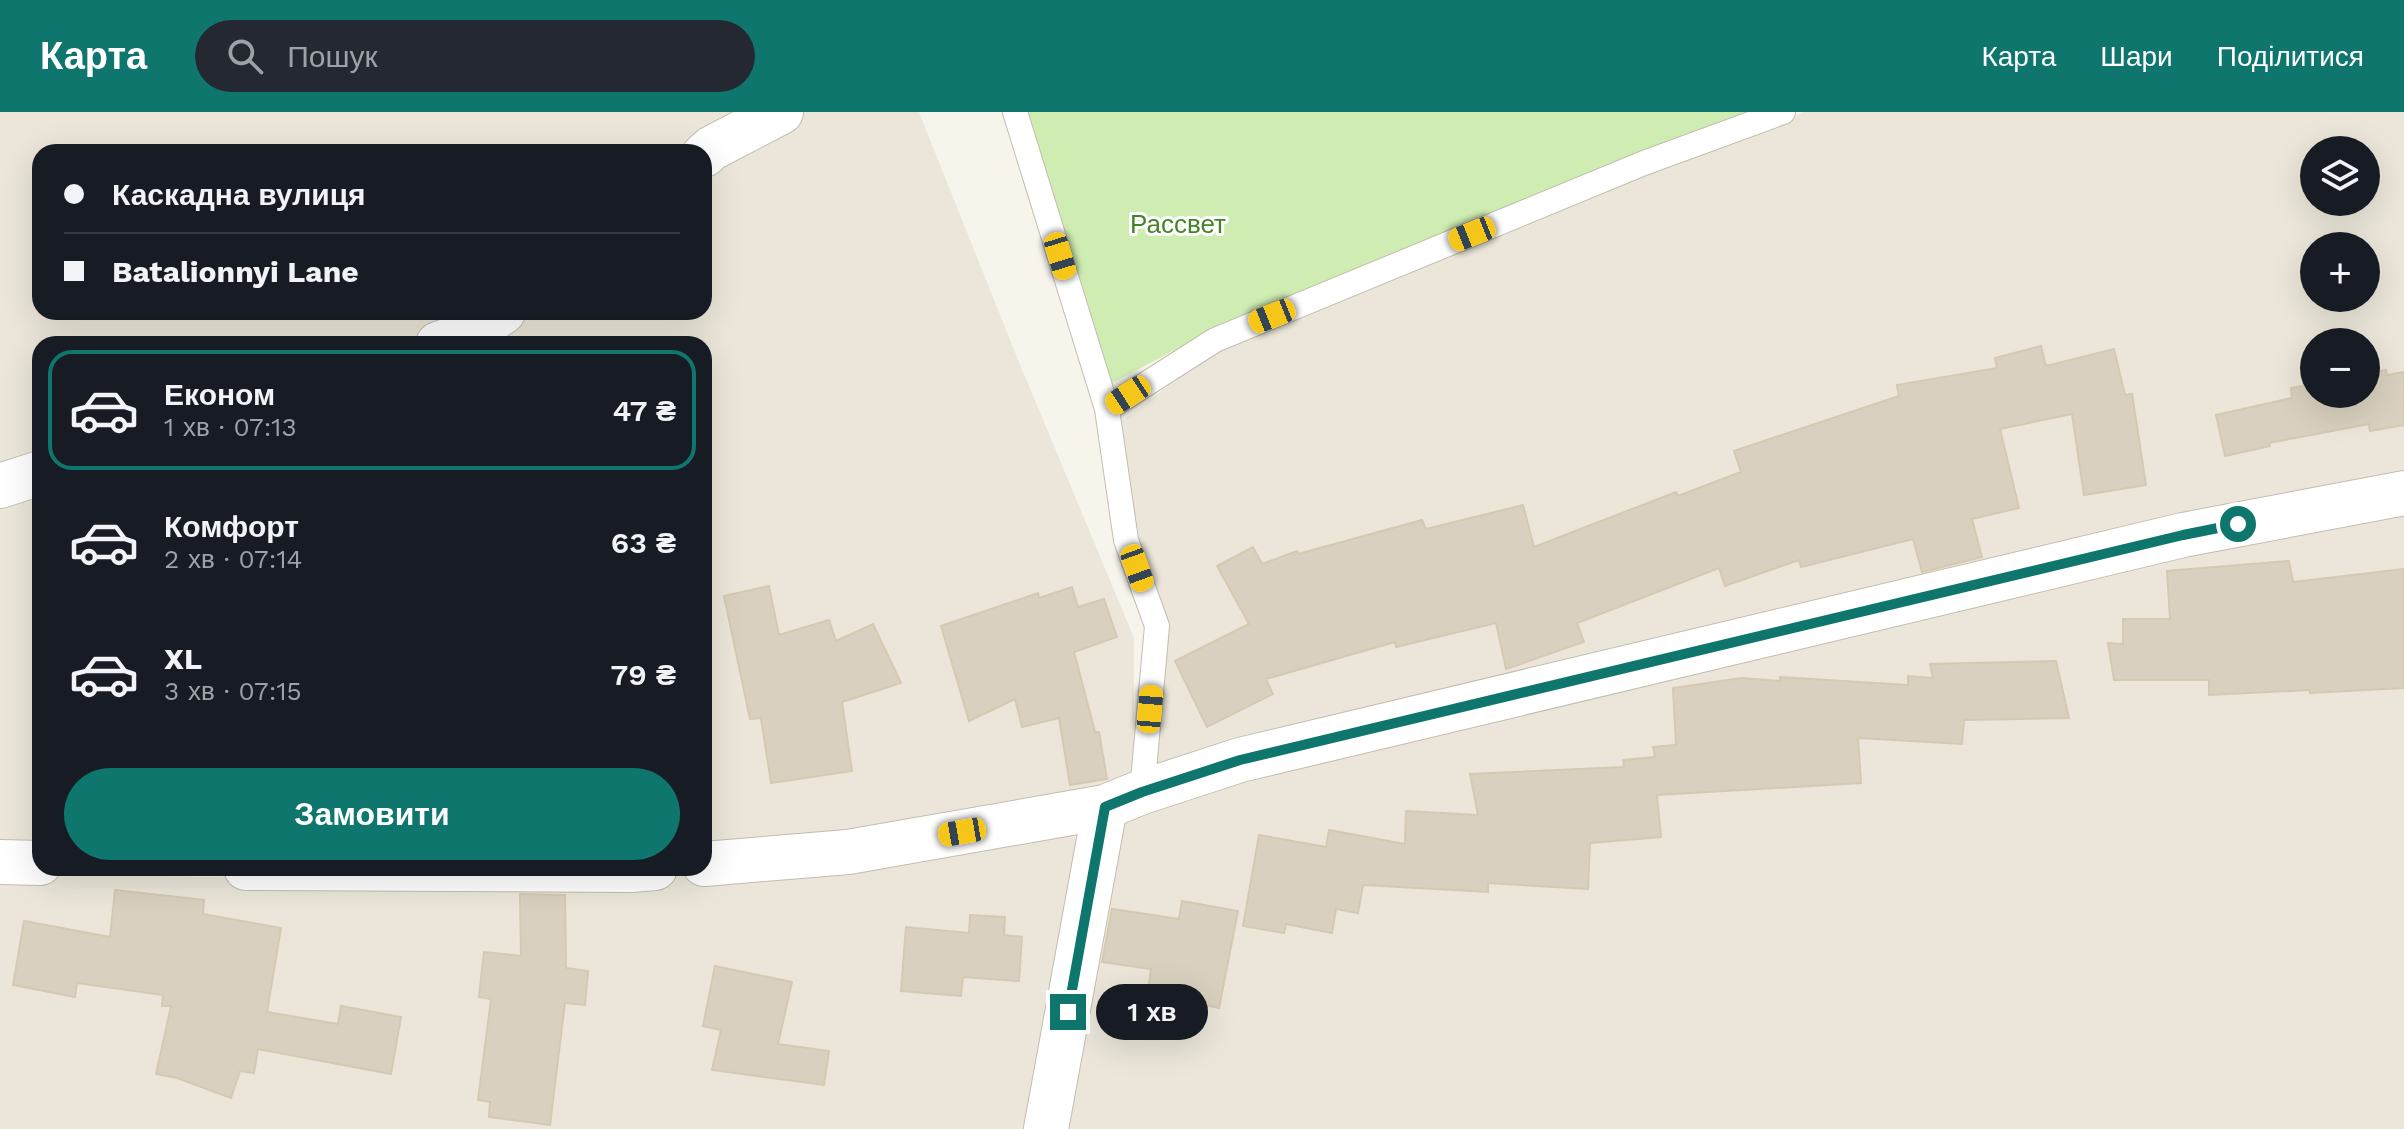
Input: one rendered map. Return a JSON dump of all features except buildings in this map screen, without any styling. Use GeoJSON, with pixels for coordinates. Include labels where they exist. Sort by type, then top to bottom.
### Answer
{"type":"FeatureCollection","features":[{"type":"Feature","properties":{"kind":"street"},"geometry":{"type":"LineString","coordinates":[[712,148],[781,112]]}},
{"type":"Feature","properties":{"kind":"street"},"geometry":{"type":"LineString","coordinates":[[461,336],[491,320]]}},
{"type":"Feature","properties":{"kind":"street"},"geometry":{"type":"LineString","coordinates":[[0,486],[32,476]]}},
{"type":"Feature","properties":{"kind":"street"},"geometry":{"type":"LineString","coordinates":[[712,863],[848,852],[1124,800],[1240,760],[2183,535],[2404,493]]}},
{"type":"Feature","properties":{"kind":"street"},"geometry":{"type":"LineString","coordinates":[[1046,1129],[1124,800]]}},
{"type":"Feature","properties":{"kind":"street"},"geometry":{"type":"LineString","coordinates":[[0,862],[32,863]]}},
{"type":"Feature","properties":{"kind":"lane"},"geometry":{"type":"LineString","coordinates":[[1015,112],[1107,409],[1126,540],[1157,626],[1124,800]]}},
{"type":"Feature","properties":{"kind":"lane"},"geometry":{"type":"LineString","coordinates":[[1107,409],[1215,340],[1644,163],[1783,112]]}},
{"type":"Feature","properties":{"kind":"shaded area"},"geometry":{"type":"Polygon","coordinates":[[[0,112],[762,112],[708,144],[32,144],[32,320],[474,320],[439,336],[32,336],[32,466],[0,476],[0,112]]]}},
{"type":"Feature","properties":{"kind":"shaded area"},"geometry":{"type":"Polygon","coordinates":[[[802,112],[919,112],[1134,638],[1134,770],[1111,794],[712,852],[712,336],[481,336],[506,320],[712,320],[712,162],[802,112]]]}},
{"type":"Feature","properties":{"kind":"shaded area"},"geometry":{"type":"Polygon","coordinates":[[[1804,112],[2404,112],[2404,485],[1153,778],[1165,640],[1134,536],[1117,425],[1218,348],[1646,172],[1804,112]]]}},
{"type":"Feature","properties":{"kind":"shaded area"},"geometry":{"type":"Polygon","coordinates":[[[32,485],[32,851],[0,850],[0,495],[32,485]]]}},
{"type":"Feature","properties":{"kind":"shaded area"},"geometry":{"type":"Polygon","coordinates":[[[2404,501],[2404,1129],[1055,1129],[1117,831],[1141,803],[2404,501]]]}},
{"type":"Feature","properties":{"kind":"shaded area"},"geometry":{"type":"Polygon","coordinates":[[[1055,826],[1080,840],[1038,1129],[0,1129],[0,873],[32,874],[32,876],[326,879],[712,876],[712,870],[849,860],[1055,826]]]}},
{"type":"Feature","properties":{"kind":"green space","name":"Рассвет"},"geometry":{"type":"Polygon","coordinates":[[[1028,112],[1754,112],[1214,329],[1107,386],[1028,112]]]}},
{"type":"Feature","properties":{"kind":"route"},"geometry":{"type":"LineString","coordinates":[[1068,1012],[1105,807],[1240,760],[2238,524]]}}]}
